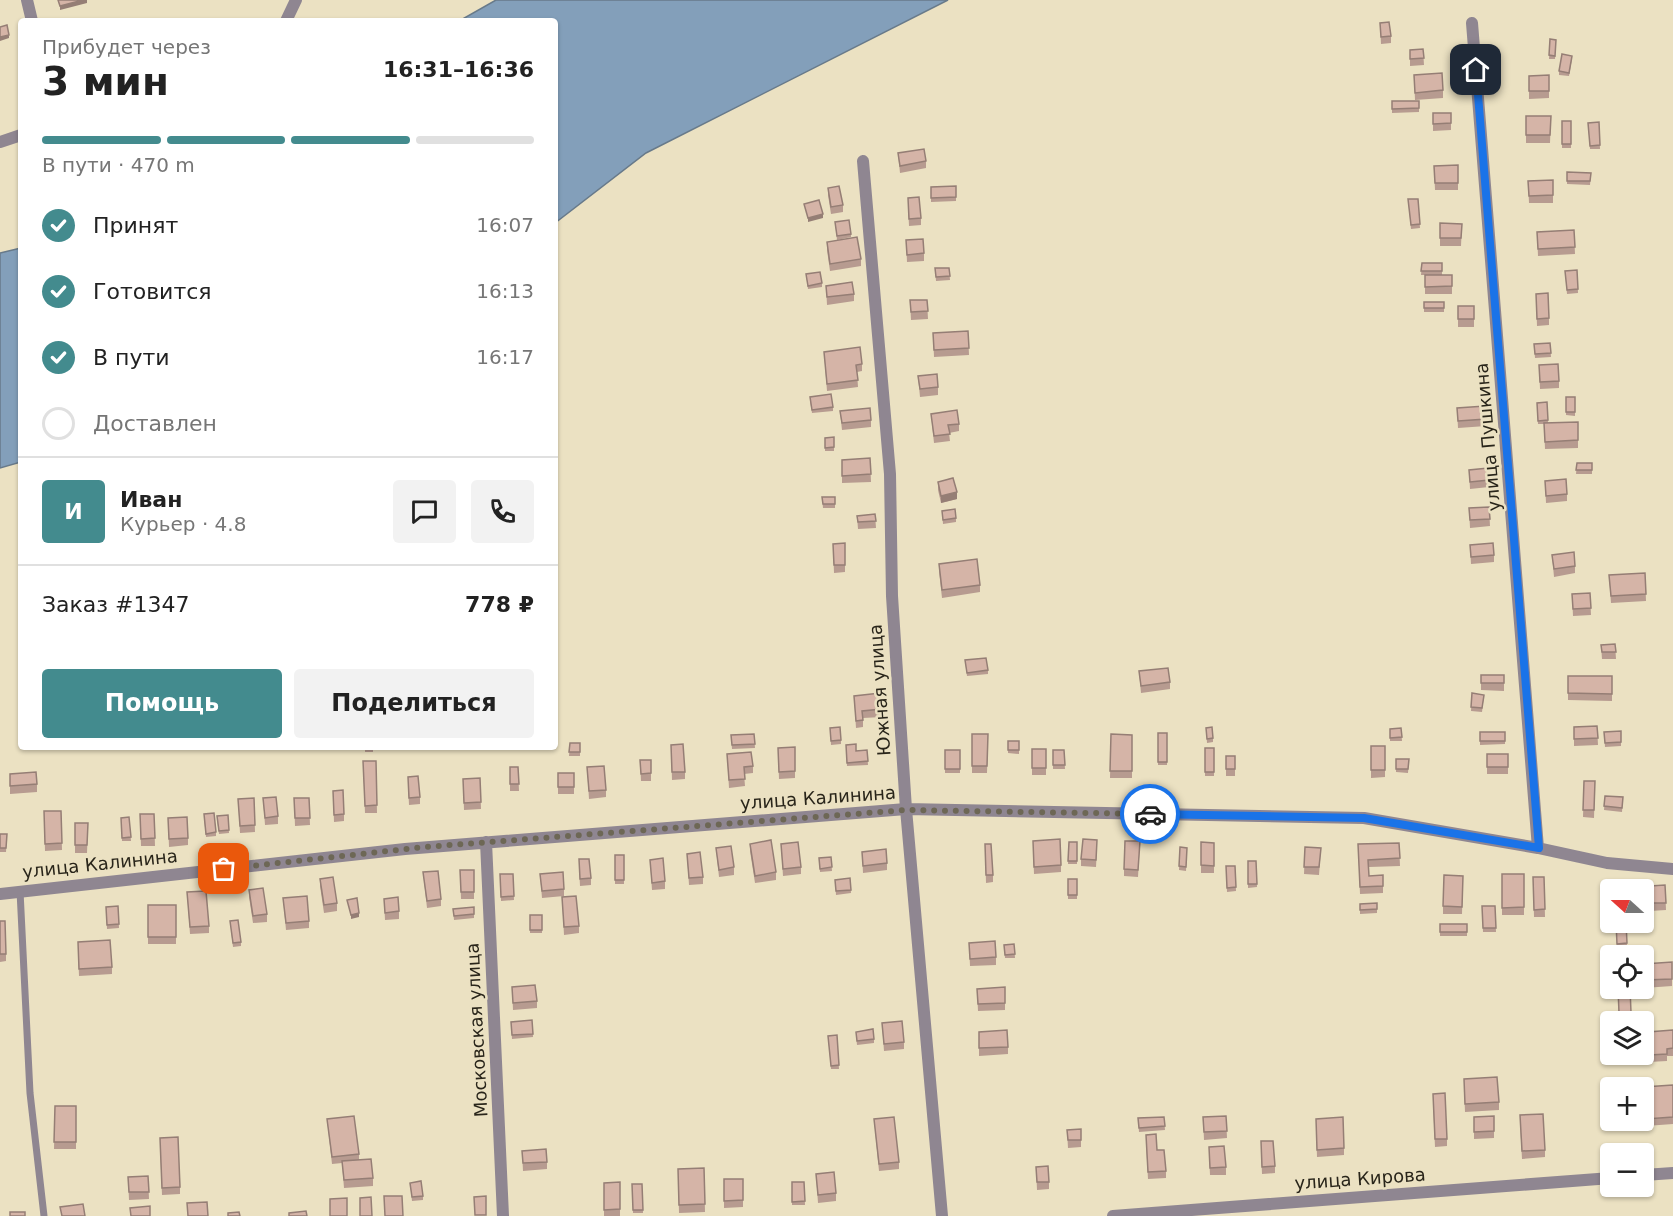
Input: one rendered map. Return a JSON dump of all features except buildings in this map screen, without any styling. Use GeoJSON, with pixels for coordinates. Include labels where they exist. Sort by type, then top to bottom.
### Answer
{"type":"FeatureCollection","features":[{"type":"Feature","properties":{"kind":"street"},"geometry":{"type":"LineString","coordinates":[[27,0],[31,18]]}},
{"type":"Feature","properties":{"kind":"street"},"geometry":{"type":"LineString","coordinates":[[287,18],[296,0]]}},
{"type":"Feature","properties":{"kind":"street","name":"улица Пушкина"},"geometry":{"type":"LineString","coordinates":[[1472,23],[1539,848]]}},
{"type":"Feature","properties":{"kind":"street"},"geometry":{"type":"LineString","coordinates":[[0,142],[18,136]]}},
{"type":"Feature","properties":{"kind":"street","name":"Южная улица"},"geometry":{"type":"LineString","coordinates":[[863,161],[890,474],[892,596],[906,810],[942,1216]]}},
{"type":"Feature","properties":{"kind":"street","name":"улица Калинина"},"geometry":{"type":"LineString","coordinates":[[0,894],[486,842],[906,810],[1364,818],[1539,848],[1606,863],[1673,869]]}},
{"type":"Feature","properties":{"kind":"street","name":"Московская улица"},"geometry":{"type":"LineString","coordinates":[[486,842],[503,1216]]}},
{"type":"Feature","properties":{"kind":"street"},"geometry":{"type":"LineString","coordinates":[[1654,1174],[1673,1173]]}},
{"type":"Feature","properties":{"kind":"street","name":"улица Кирова"},"geometry":{"type":"LineString","coordinates":[[1113,1216],[1600,1179]]}},
{"type":"Feature","properties":{"kind":"lane"},"geometry":{"type":"LineString","coordinates":[[20,891],[30,1093],[44,1216]]}},
{"type":"Feature","properties":{"kind":"water"},"geometry":{"type":"Polygon","coordinates":[[[496,0],[948,0],[646,153],[558,221],[558,18],[464,18],[496,0]]]}},
{"type":"Feature","properties":{"kind":"water"},"geometry":{"type":"Polygon","coordinates":[[[18,249],[18,463],[0,468],[0,253],[18,249]]]}},
{"type":"Feature","properties":{"kind":"way so far"},"geometry":{"type":"LineString","coordinates":[[224,869],[425,847],[906,810],[1150,814]]}},
{"type":"Feature","properties":{"kind":"route"},"geometry":{"type":"LineString","coordinates":[[1150,814],[1364,818],[1539,848],[1476,70]]}}]}
